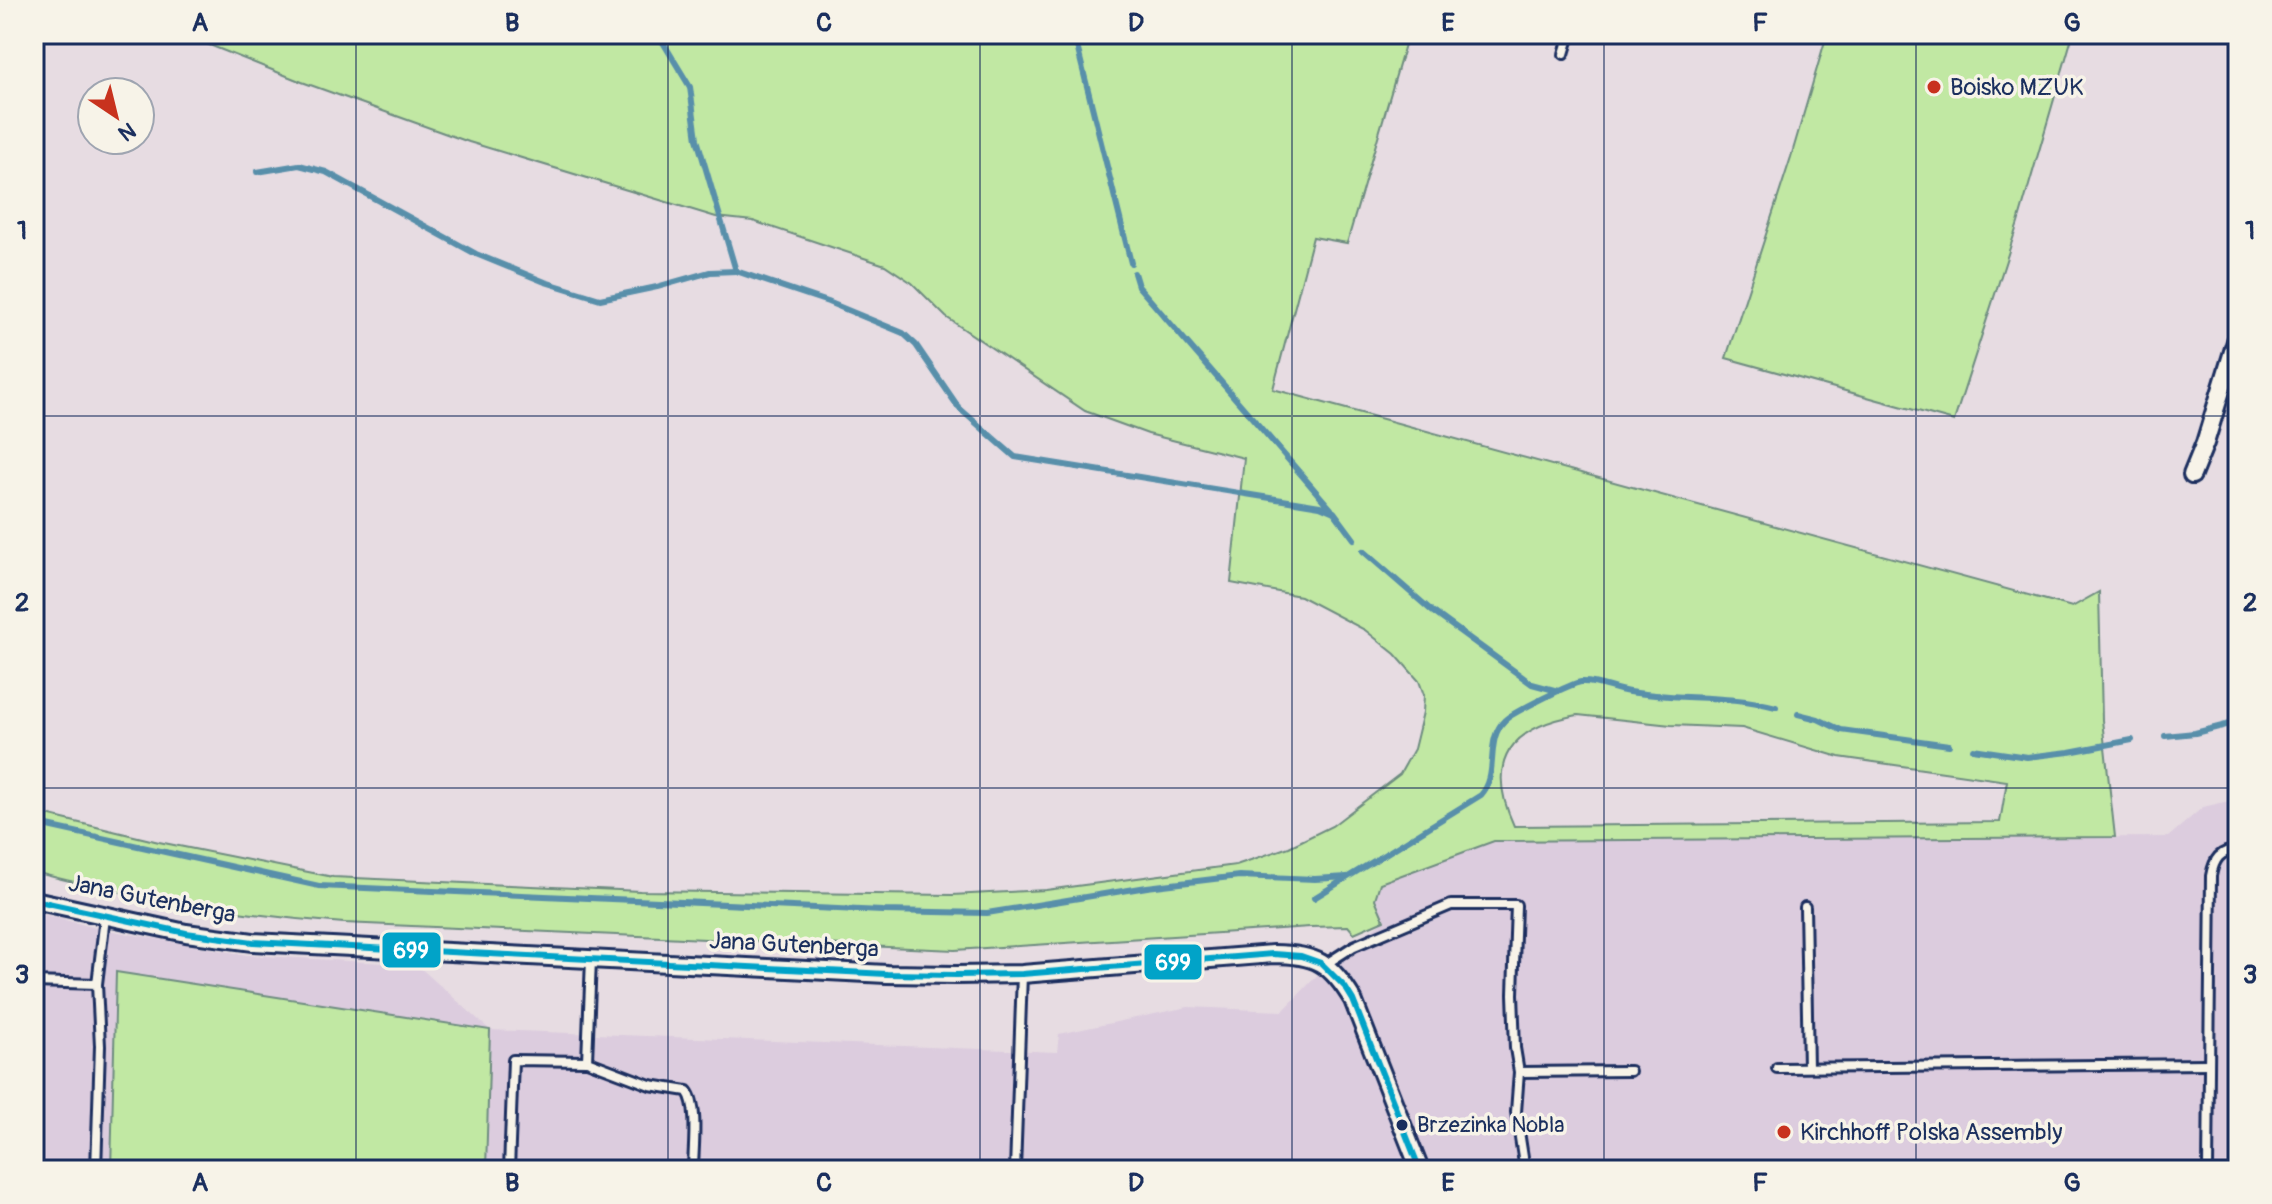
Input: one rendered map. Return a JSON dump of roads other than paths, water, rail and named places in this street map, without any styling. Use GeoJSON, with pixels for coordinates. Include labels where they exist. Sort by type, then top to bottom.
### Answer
{"type":"FeatureCollection","features":[{"type":"Feature","properties":{"kind":"street"},"geometry":{"type":"LineString","coordinates":[[2192,475],[2238,335]]}},
{"type":"Feature","properties":{"kind":"street","name":"Jana Gutenberga"},"geometry":{"type":"LineString","coordinates":[[34,900],[186,933],[253,942],[887,974],[1022,974],[1273,954],[1307,957],[1326,964]]}},
{"type":"Feature","properties":{"kind":"street"},"geometry":{"type":"LineString","coordinates":[[1326,964],[1340,978],[1353,1000],[1420,1170]]}},
{"type":"Feature","properties":{"kind":"lane"},"geometry":{"type":"LineString","coordinates":[[1564,54],[1570,34]]}},
{"type":"Feature","properties":{"kind":"lane"},"geometry":{"type":"LineString","coordinates":[[2208,1170],[2211,876],[2216,858],[2222,853],[2238,850]]}},
{"type":"Feature","properties":{"kind":"lane"},"geometry":{"type":"LineString","coordinates":[[1326,964],[1354,946],[1451,905],[1516,905],[1513,994],[1519,1072],[1516,1112],[1525,1170]]}},
{"type":"Feature","properties":{"kind":"lane"},"geometry":{"type":"LineString","coordinates":[[1805,907],[1808,1067]]}},
{"type":"Feature","properties":{"kind":"lane"},"geometry":{"type":"LineString","coordinates":[[96,1170],[100,1046],[97,984],[105,917]]}},
{"type":"Feature","properties":{"kind":"lane"},"geometry":{"type":"LineString","coordinates":[[587,1061],[591,959]]}},
{"type":"Feature","properties":{"kind":"lane"},"geometry":{"type":"LineString","coordinates":[[1015,1170],[1022,974]]}},
{"type":"Feature","properties":{"kind":"lane"},"geometry":{"type":"LineString","coordinates":[[34,982],[97,984]]}},
{"type":"Feature","properties":{"kind":"lane"},"geometry":{"type":"LineString","coordinates":[[509,1170],[513,1060],[587,1061],[650,1085],[687,1091],[693,1108],[693,1170]]}},
{"type":"Feature","properties":{"kind":"lane"},"geometry":{"type":"LineString","coordinates":[[1777,1068],[2209,1064]]}},
{"type":"Feature","properties":{"kind":"lane"},"geometry":{"type":"LineString","coordinates":[[1519,1072],[1630,1071]]}},
{"type":"Feature","properties":{"kind":"waterway"},"geometry":{"type":"LineString","coordinates":[[658,34],[690,87],[697,139],[736,271],[828,302],[903,333],[916,345],[959,408],[1015,457],[1320,506],[1334,512],[1354,539]]}},
{"type":"Feature","properties":{"kind":"waterway"},"geometry":{"type":"LineString","coordinates":[[1074,34],[1131,263]]}},
{"type":"Feature","properties":{"kind":"waterway"},"geometry":{"type":"LineString","coordinates":[[257,172],[299,165],[326,172],[476,254],[545,282],[600,299],[710,272],[736,271]]}},
{"type":"Feature","properties":{"kind":"waterway"},"geometry":{"type":"LineString","coordinates":[[1134,273],[1138,286],[1331,509]]}},
{"type":"Feature","properties":{"kind":"waterway"},"geometry":{"type":"LineString","coordinates":[[1363,551],[1432,611],[1532,684],[1558,691]]}},
{"type":"Feature","properties":{"kind":"waterway"},"geometry":{"type":"LineString","coordinates":[[1314,898],[1481,795],[1490,777],[1495,737],[1505,720],[1566,687],[1587,682],[1629,692],[1740,700],[1776,707]]}},
{"type":"Feature","properties":{"kind":"waterway"},"geometry":{"type":"LineString","coordinates":[[1798,714],[1841,730],[1949,745]]}},
{"type":"Feature","properties":{"kind":"waterway"},"geometry":{"type":"LineString","coordinates":[[2165,736],[2195,733],[2238,722]]}},
{"type":"Feature","properties":{"kind":"waterway"},"geometry":{"type":"LineString","coordinates":[[1973,749],[2027,757],[2132,740]]}},
{"type":"Feature","properties":{"kind":"waterway"},"geometry":{"type":"LineString","coordinates":[[34,823],[319,886],[883,911],[987,913],[1147,887],[1239,876],[1347,877]]}},
{"type":"Feature","properties":{"kind":"place","name":"Boisko MZUK"},"geometry":{"type":"Point","coordinates":[1934,87]}},
{"type":"Feature","properties":{"kind":"place","name":"Brzezinka Nobla"},"geometry":{"type":"Point","coordinates":[1402,1125]}},
{"type":"Feature","properties":{"kind":"place","name":"Kirchhoff Polska Assembly"},"geometry":{"type":"Point","coordinates":[1784,1132]}}]}
